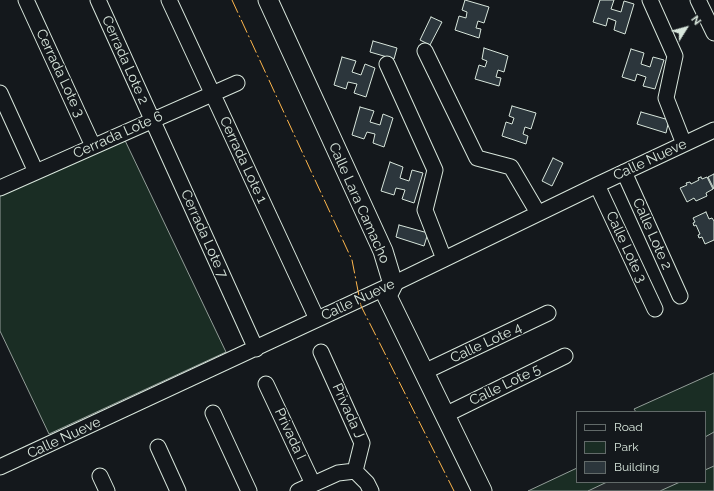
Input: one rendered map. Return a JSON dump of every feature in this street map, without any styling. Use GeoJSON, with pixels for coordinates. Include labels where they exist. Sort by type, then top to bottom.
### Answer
{"type":"FeatureCollection","features":[{"type":"Feature","properties":{"kind":"main road","name":"Calle Lara Camacho"},"geometry":{"type":"LineString","coordinates":[[268,0],[383,251],[392,284],[387,296],[482,491]]}},
{"type":"Feature","properties":{"kind":"street","name":"Cerrada Lote 3"},"geometry":{"type":"LineString","coordinates":[[26,0],[94,146]]}},
{"type":"Feature","properties":{"kind":"street","name":"Cerrada Lote 2"},"geometry":{"type":"LineString","coordinates":[[98,0],[152,120]]}},
{"type":"Feature","properties":{"kind":"street","name":"Cerrada Lote 1"},"geometry":{"type":"LineString","coordinates":[[169,0],[317,320]]}},
{"type":"Feature","properties":{"kind":"street"},"geometry":{"type":"LineString","coordinates":[[650,0],[675,56],[666,98],[684,144]]}},
{"type":"Feature","properties":{"kind":"street"},"geometry":{"type":"LineString","coordinates":[[698,0],[714,33]]}},
{"type":"Feature","properties":{"kind":"street"},"geometry":{"type":"LineString","coordinates":[[425,51],[477,158],[511,167],[538,213]]}},
{"type":"Feature","properties":{"kind":"street"},"geometry":{"type":"LineString","coordinates":[[387,64],[435,170],[425,210],[444,259]]}},
{"type":"Feature","properties":{"kind":"street","name":"Cerrada Lote 6"},"geometry":{"type":"LineString","coordinates":[[0,188],[237,83]]}},
{"type":"Feature","properties":{"kind":"street"},"geometry":{"type":"LineString","coordinates":[[0,93],[36,172]]}},
{"type":"Feature","properties":{"kind":"street","name":"Cerrada Lote 7"},"geometry":{"type":"LineString","coordinates":[[152,120],[256,349]]}},
{"type":"Feature","properties":{"kind":"street","name":"Calle Nueve"},"geometry":{"type":"LineString","coordinates":[[0,468],[256,349],[714,130]]}},
{"type":"Feature","properties":{"kind":"street","name":"Calle Lote 2"},"geometry":{"type":"LineString","coordinates":[[624,172],[680,296]]}},
{"type":"Feature","properties":{"kind":"street","name":"Calle Lote 3"},"geometry":{"type":"LineString","coordinates":[[597,185],[655,309]]}},
{"type":"Feature","properties":{"kind":"street","name":"Calle Lote 4"},"geometry":{"type":"LineString","coordinates":[[424,372],[548,314]]}},
{"type":"Feature","properties":{"kind":"street","name":"Privada J"},"geometry":{"type":"LineString","coordinates":[[321,352],[362,443],[355,471]]}},
{"type":"Feature","properties":{"kind":"street","name":"Calle Lote 5"},"geometry":{"type":"LineString","coordinates":[[445,415],[565,356]]}},
{"type":"Feature","properties":{"kind":"street","name":"Privada I"},"geometry":{"type":"LineString","coordinates":[[266,384],[313,484]]}},
{"type":"Feature","properties":{"kind":"street"},"geometry":{"type":"LineString","coordinates":[[213,413],[249,491]]}},
{"type":"Feature","properties":{"kind":"street"},"geometry":{"type":"LineString","coordinates":[[158,447],[178,491]]}},
{"type":"Feature","properties":{"kind":"street"},"geometry":{"type":"LineString","coordinates":[[298,491],[338,473],[355,471],[367,483],[371,491]]}},
{"type":"Feature","properties":{"kind":"street"},"geometry":{"type":"LineString","coordinates":[[100,476],[107,491]]}},
{"type":"Feature","properties":{"kind":"green space"},"geometry":{"type":"Polygon","coordinates":[[[120,130],[226,352],[49,434],[0,331],[0,180],[120,130]]]}},
{"type":"Feature","properties":{"kind":"green space"},"geometry":{"type":"Polygon","coordinates":[[[714,373],[714,491],[528,491],[576,468],[576,483],[706,483],[706,411],[635,411],[634,409],[714,373]]]}},
{"type":"Feature","properties":{"kind":"shaded area"},"geometry":{"type":"Polygon","coordinates":[[[714,432],[714,466],[706,470],[706,436],[714,432]]]}},
{"type":"Feature","properties":{"kind":"shaded area"},"geometry":{"type":"Polygon","coordinates":[[[605,483],[678,483],[660,491],[588,491],[605,483]]]}},
{"type":"Feature","properties":{"kind":"building"},"geometry":{"type":"Polygon","coordinates":[[[465,0],[489,7],[484,23],[478,21],[476,28],[481,29],[479,38],[455,30],[459,16],[466,18],[467,12],[462,10],[465,0]]]}},
{"type":"Feature","properties":{"kind":"building"},"geometry":{"type":"Polygon","coordinates":[[[600,0],[614,0],[611,9],[621,12],[624,1],[634,4],[625,34],[614,30],[616,21],[608,18],[606,26],[593,22],[600,0]]]}},
{"type":"Feature","properties":{"kind":"building"},"geometry":{"type":"Polygon","coordinates":[[[431,17],[442,22],[430,45],[420,40],[431,17]]]}},
{"type":"Feature","properties":{"kind":"building"},"geometry":{"type":"Polygon","coordinates":[[[373,41],[397,48],[394,59],[370,52],[373,41]]]}},
{"type":"Feature","properties":{"kind":"building"},"geometry":{"type":"Polygon","coordinates":[[[484,48],[508,56],[504,72],[498,70],[496,77],[501,78],[499,86],[475,79],[479,65],[485,67],[487,61],[482,59],[484,48]]]}},
{"type":"Feature","properties":{"kind":"building"},"geometry":{"type":"Polygon","coordinates":[[[631,49],[644,53],[641,64],[650,67],[653,57],[664,60],[655,89],[643,86],[646,77],[637,74],[635,81],[622,77],[631,49]]]}},
{"type":"Feature","properties":{"kind":"building"},"geometry":{"type":"Polygon","coordinates":[[[342,57],[356,61],[352,72],[361,75],[365,64],[375,68],[366,97],[354,93],[357,84],[348,82],[346,89],[334,85],[342,57]]]}},
{"type":"Feature","properties":{"kind":"building"},"geometry":{"type":"Polygon","coordinates":[[[512,106],[536,113],[531,129],[525,127],[523,134],[528,136],[526,144],[502,136],[506,122],[512,124],[514,118],[509,116],[512,106]]]}},
{"type":"Feature","properties":{"kind":"building"},"geometry":{"type":"Polygon","coordinates":[[[360,107],[374,111],[370,122],[380,125],[383,114],[393,118],[384,147],[373,143],[375,134],[367,132],[364,139],[352,135],[360,107]]]}},
{"type":"Feature","properties":{"kind":"building"},"geometry":{"type":"Polygon","coordinates":[[[641,112],[669,120],[666,133],[637,124],[641,112]]]}},
{"type":"Feature","properties":{"kind":"building"},"geometry":{"type":"Polygon","coordinates":[[[553,158],[563,163],[552,186],[542,181],[553,158]]]}},
{"type":"Feature","properties":{"kind":"building"},"geometry":{"type":"Polygon","coordinates":[[[390,162],[403,167],[400,178],[409,181],[412,170],[423,173],[414,203],[402,199],[405,190],[396,188],[394,195],[381,191],[390,162]]]}},
{"type":"Feature","properties":{"kind":"building"},"geometry":{"type":"Polygon","coordinates":[[[714,174],[714,189],[708,177],[714,174]]]}},
{"type":"Feature","properties":{"kind":"building"},"geometry":{"type":"Polygon","coordinates":[[[701,177],[702,179],[707,177],[713,189],[706,193],[707,196],[696,201],[694,198],[687,202],[680,188],[687,185],[686,183],[690,182],[691,184],[699,180],[698,178],[701,177]]]}},
{"type":"Feature","properties":{"kind":"building"},"geometry":{"type":"Polygon","coordinates":[[[706,212],[709,219],[712,218],[714,221],[714,240],[705,244],[702,237],[699,238],[698,235],[700,234],[696,225],[694,226],[693,223],[695,222],[693,218],[706,212]]]}},
{"type":"Feature","properties":{"kind":"building"},"geometry":{"type":"Polygon","coordinates":[[[399,225],[428,233],[424,246],[396,237],[399,225]]]}},
{"type":"Feature","properties":{"kind":"power"},"geometry":{"type":"LineString","coordinates":[[232,0],[352,260],[361,306],[454,491]]}}]}
